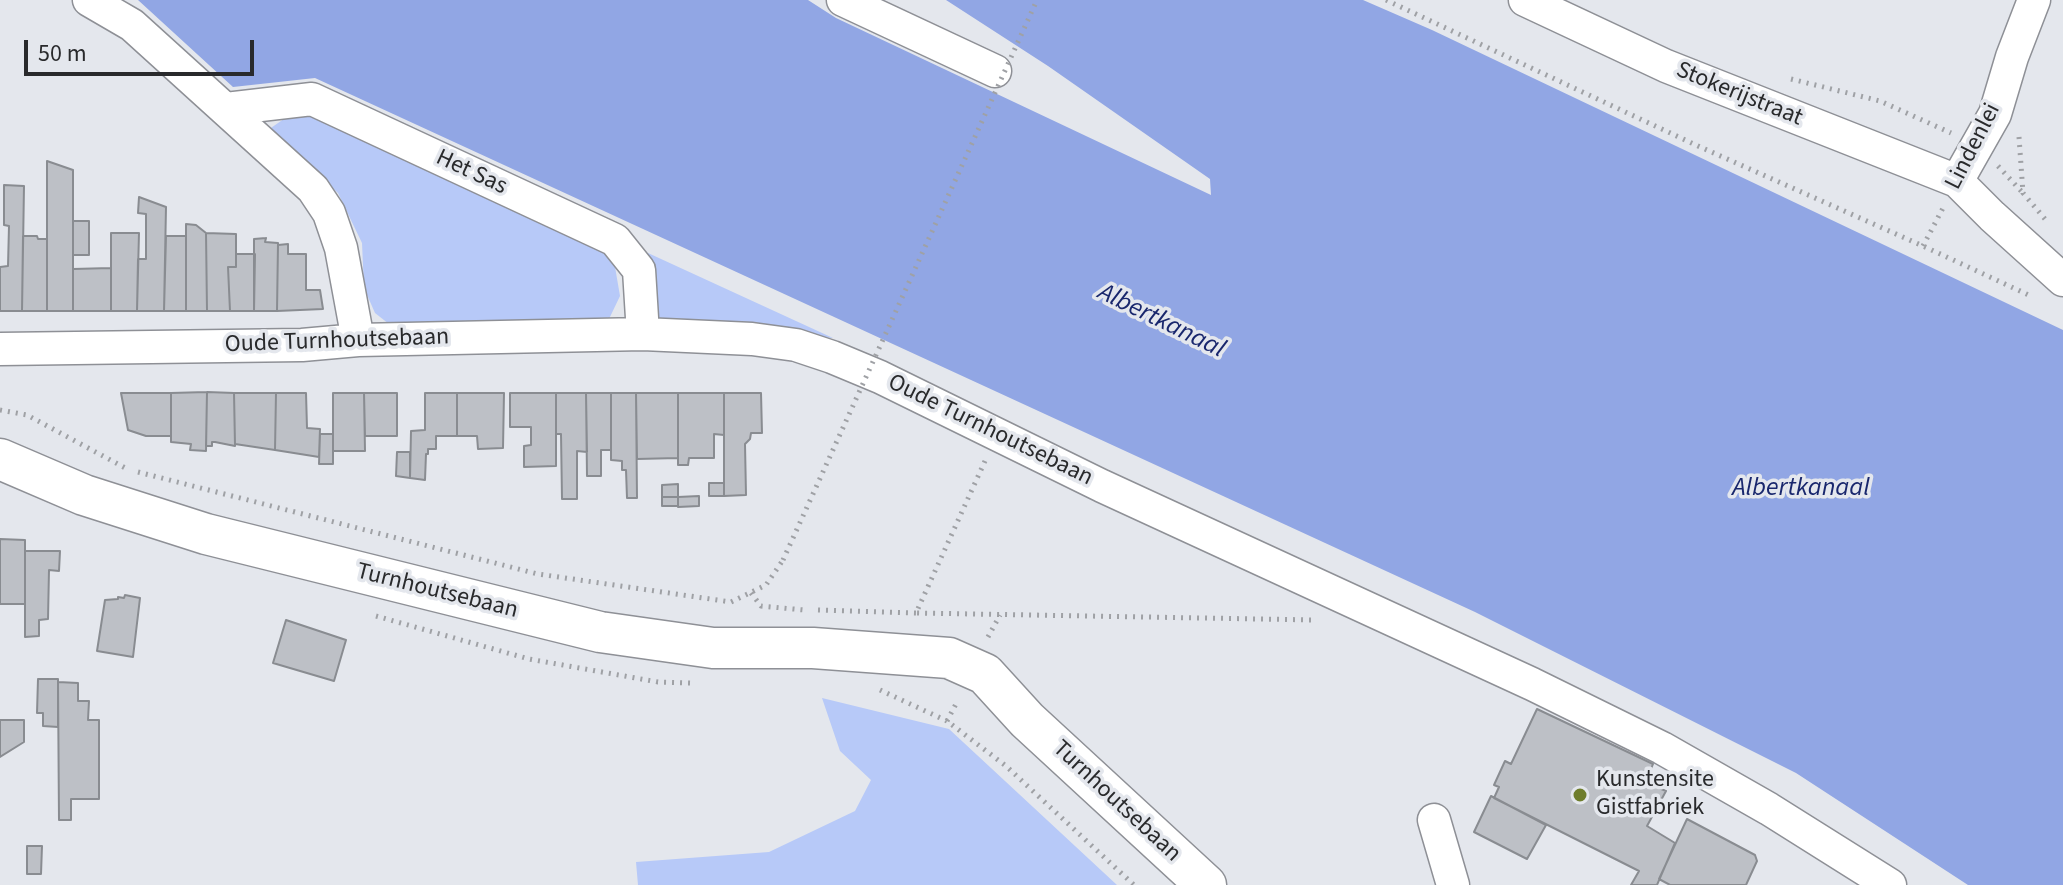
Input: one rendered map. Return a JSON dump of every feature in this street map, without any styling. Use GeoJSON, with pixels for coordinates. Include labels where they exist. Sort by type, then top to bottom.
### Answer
{"type":"FeatureCollection","features":[{"type":"Feature","properties":{"kind":"main road","name":"Turnhoutsebaan"},"geometry":{"type":"LineString","coordinates":[[0,459],[84,495],[206,534],[600,632],[713,648],[813,648],[949,658],[985,674],[1027,720],[1206,885]]}},
{"type":"Feature","properties":{"kind":"street"},"geometry":{"type":"LineString","coordinates":[[89,0],[132,25],[313,189],[329,213],[341,248],[358,340]]}},
{"type":"Feature","properties":{"kind":"street"},"geometry":{"type":"LineString","coordinates":[[843,0],[995,71]]}},
{"type":"Feature","properties":{"kind":"street","name":"Stokerijstraat"},"geometry":{"type":"LineString","coordinates":[[1525,0],[1666,66],[1957,181]]}},
{"type":"Feature","properties":{"kind":"street","name":"Lindenlei"},"geometry":{"type":"LineString","coordinates":[[1957,181],[1995,114],[2034,0]]}},
{"type":"Feature","properties":{"kind":"street","name":"Het Sas"},"geometry":{"type":"LineString","coordinates":[[226,109],[312,99],[615,240],[639,270],[643,334]]}},
{"type":"Feature","properties":{"kind":"street"},"geometry":{"type":"LineString","coordinates":[[1957,181],[2063,280]]}},
{"type":"Feature","properties":{"kind":"street","name":"Oude Turnhoutsebaan"},"geometry":{"type":"LineString","coordinates":[[0,349],[302,345],[358,340],[643,334],[752,339],[796,345],[880,377],[1662,748],[1769,809],[1890,885]]}},
{"type":"Feature","properties":{"kind":"street"},"geometry":{"type":"LineString","coordinates":[[1434,820],[1453,885]]}},
{"type":"Feature","properties":{"kind":"path"},"geometry":{"type":"LineString","coordinates":[[0,410],[27,415],[128,470],[538,574],[731,602],[766,585],[783,560],[1037,0]]}},
{"type":"Feature","properties":{"kind":"path"},"geometry":{"type":"LineString","coordinates":[[1386,0],[1698,146],[2035,298]]}},
{"type":"Feature","properties":{"kind":"path"},"geometry":{"type":"LineString","coordinates":[[2018,133],[2023,193],[2048,222]]}},
{"type":"Feature","properties":{"kind":"path","name":"Lindenlei"},"geometry":{"type":"LineString","coordinates":[[1923,246],[1957,181]]}},
{"type":"Feature","properties":{"kind":"path"},"geometry":{"type":"LineString","coordinates":[[916,613],[997,435]]}},
{"type":"Feature","properties":{"kind":"path"},"geometry":{"type":"LineString","coordinates":[[751,593],[761,606],[795,610],[1316,620]]}},
{"type":"Feature","properties":{"kind":"shaded area"},"geometry":{"type":"Polygon","coordinates":[[[291,114],[317,114],[586,237],[614,261],[620,296],[609,319],[389,324],[375,313],[364,288],[362,243],[338,193],[268,130],[291,114]]]}},
{"type":"Feature","properties":{"kind":"shaded area"},"geometry":{"type":"Polygon","coordinates":[[[648,253],[833,338],[653,322],[648,253]]]}},
{"type":"Feature","properties":{"kind":"shaded area"},"geometry":{"type":"Polygon","coordinates":[[[822,698],[949,729],[1117,885],[638,885],[636,862],[769,852],[855,811],[871,780],[840,751],[822,698]]]}},
{"type":"Feature","properties":{"kind":"water","name":"Albertkanaal"},"geometry":{"type":"Polygon","coordinates":[[[138,0],[808,0],[836,18],[1211,195],[1210,179],[1048,66],[946,0],[1363,0],[1432,30],[2063,330],[2063,885],[1968,885],[1796,773],[1475,612],[315,78],[233,87],[138,0]]]}},
{"type":"Feature","properties":{"kind":"building"},"geometry":{"type":"Polygon","coordinates":[[[47,161],[73,170],[73,311],[47,311],[47,161]]]}},
{"type":"Feature","properties":{"kind":"building"},"geometry":{"type":"Polygon","coordinates":[[[4,185],[24,186],[22,311],[0,311],[0,267],[8,266],[9,226],[4,225],[4,185]]]}},
{"type":"Feature","properties":{"kind":"building"},"geometry":{"type":"Polygon","coordinates":[[[139,197],[166,207],[164,311],[137,311],[138,259],[146,259],[146,214],[138,213],[139,197]]]}},
{"type":"Feature","properties":{"kind":"building"},"geometry":{"type":"Polygon","coordinates":[[[73,221],[89,221],[89,255],[73,255],[73,221]]]}},
{"type":"Feature","properties":{"kind":"building"},"geometry":{"type":"Polygon","coordinates":[[[186,224],[196,225],[206,233],[207,311],[186,311],[186,224]]]}},
{"type":"Feature","properties":{"kind":"building"},"geometry":{"type":"Polygon","coordinates":[[[111,233],[139,233],[137,311],[111,311],[111,233]]]}},
{"type":"Feature","properties":{"kind":"building"},"geometry":{"type":"Polygon","coordinates":[[[206,233],[236,234],[236,267],[228,267],[230,311],[207,311],[206,233]]]}},
{"type":"Feature","properties":{"kind":"building"},"geometry":{"type":"Polygon","coordinates":[[[23,236],[47,239],[47,311],[22,311],[23,236]]]}},
{"type":"Feature","properties":{"kind":"building"},"geometry":{"type":"Polygon","coordinates":[[[166,236],[186,236],[186,311],[164,311],[166,236]]]}},
{"type":"Feature","properties":{"kind":"building"},"geometry":{"type":"Polygon","coordinates":[[[266,238],[265,242],[278,243],[277,311],[254,311],[254,239],[266,238]]]}},
{"type":"Feature","properties":{"kind":"building"},"geometry":{"type":"Polygon","coordinates":[[[288,244],[288,254],[306,254],[306,290],[320,290],[323,309],[277,311],[278,245],[288,244]]]}},
{"type":"Feature","properties":{"kind":"building"},"geometry":{"type":"Polygon","coordinates":[[[236,254],[255,254],[254,311],[230,311],[228,267],[236,267],[236,254]]]}},
{"type":"Feature","properties":{"kind":"building"},"geometry":{"type":"Polygon","coordinates":[[[111,268],[111,311],[73,311],[73,269],[111,268]]]}},
{"type":"Feature","properties":{"kind":"building"},"geometry":{"type":"Polygon","coordinates":[[[207,392],[206,451],[190,450],[191,444],[171,442],[171,393],[207,392]]]}},
{"type":"Feature","properties":{"kind":"building"},"geometry":{"type":"Polygon","coordinates":[[[207,392],[234,393],[235,446],[212,442],[212,446],[206,446],[207,392]]]}},
{"type":"Feature","properties":{"kind":"building"},"geometry":{"type":"Polygon","coordinates":[[[121,393],[171,393],[171,436],[146,436],[128,430],[121,393]]]}},
{"type":"Feature","properties":{"kind":"building"},"geometry":{"type":"Polygon","coordinates":[[[234,393],[276,393],[275,450],[235,444],[234,393]]]}},
{"type":"Feature","properties":{"kind":"building"},"geometry":{"type":"Polygon","coordinates":[[[276,393],[306,393],[307,428],[320,429],[319,457],[275,450],[276,393]]]}},
{"type":"Feature","properties":{"kind":"building"},"geometry":{"type":"Polygon","coordinates":[[[333,393],[364,393],[365,451],[333,451],[333,393]]]}},
{"type":"Feature","properties":{"kind":"building"},"geometry":{"type":"Polygon","coordinates":[[[364,393],[397,393],[397,436],[365,436],[364,393]]]}},
{"type":"Feature","properties":{"kind":"building"},"geometry":{"type":"Polygon","coordinates":[[[425,393],[457,393],[457,436],[436,436],[436,449],[428,449],[426,454],[425,480],[410,478],[411,431],[425,430],[425,393]]]}},
{"type":"Feature","properties":{"kind":"building"},"geometry":{"type":"Polygon","coordinates":[[[457,393],[504,393],[503,448],[478,449],[477,436],[457,436],[457,393]]]}},
{"type":"Feature","properties":{"kind":"building"},"geometry":{"type":"Polygon","coordinates":[[[510,393],[556,393],[556,466],[524,467],[524,446],[531,445],[531,427],[510,427],[510,393]]]}},
{"type":"Feature","properties":{"kind":"building"},"geometry":{"type":"Polygon","coordinates":[[[556,393],[586,393],[587,452],[577,451],[577,499],[562,499],[561,434],[556,434],[556,393]]]}},
{"type":"Feature","properties":{"kind":"building"},"geometry":{"type":"Polygon","coordinates":[[[586,393],[611,393],[611,450],[601,450],[601,476],[587,476],[586,393]]]}},
{"type":"Feature","properties":{"kind":"building"},"geometry":{"type":"Polygon","coordinates":[[[611,393],[636,393],[637,498],[627,498],[626,470],[622,470],[622,461],[611,460],[611,393]]]}},
{"type":"Feature","properties":{"kind":"building"},"geometry":{"type":"Polygon","coordinates":[[[636,393],[678,393],[678,458],[637,459],[636,393]]]}},
{"type":"Feature","properties":{"kind":"building"},"geometry":{"type":"Polygon","coordinates":[[[678,393],[724,393],[724,435],[714,434],[714,458],[689,458],[688,465],[678,465],[678,393]]]}},
{"type":"Feature","properties":{"kind":"building"},"geometry":{"type":"Polygon","coordinates":[[[724,393],[761,393],[762,433],[751,433],[745,444],[746,495],[724,496],[724,393]]]}},
{"type":"Feature","properties":{"kind":"building"},"geometry":{"type":"Polygon","coordinates":[[[320,434],[333,434],[333,464],[319,464],[320,434]]]}},
{"type":"Feature","properties":{"kind":"building"},"geometry":{"type":"Polygon","coordinates":[[[397,452],[410,452],[410,478],[396,476],[397,452]]]}},
{"type":"Feature","properties":{"kind":"building"},"geometry":{"type":"Polygon","coordinates":[[[709,483],[724,483],[724,496],[709,496],[709,483]]]}},
{"type":"Feature","properties":{"kind":"building"},"geometry":{"type":"Polygon","coordinates":[[[678,484],[678,497],[662,497],[662,485],[678,484]]]}},
{"type":"Feature","properties":{"kind":"building"},"geometry":{"type":"Polygon","coordinates":[[[699,496],[699,506],[678,507],[678,497],[699,496]]]}},
{"type":"Feature","properties":{"kind":"building"},"geometry":{"type":"Polygon","coordinates":[[[662,497],[678,497],[678,506],[662,506],[662,497]]]}},
{"type":"Feature","properties":{"kind":"building"},"geometry":{"type":"Polygon","coordinates":[[[0,539],[25,540],[25,604],[0,604],[0,539]]]}},
{"type":"Feature","properties":{"kind":"building"},"geometry":{"type":"Polygon","coordinates":[[[25,551],[60,551],[59,571],[49,570],[48,619],[39,620],[39,636],[25,637],[25,551]]]}},
{"type":"Feature","properties":{"kind":"building"},"geometry":{"type":"Polygon","coordinates":[[[125,595],[140,598],[133,657],[97,651],[105,600],[124,598],[125,595]]]}},
{"type":"Feature","properties":{"kind":"building"},"geometry":{"type":"Polygon","coordinates":[[[286,620],[346,640],[334,681],[273,663],[286,620]]]}},
{"type":"Feature","properties":{"kind":"building"},"geometry":{"type":"Polygon","coordinates":[[[38,679],[58,679],[58,727],[43,726],[43,713],[37,713],[38,679]]]}},
{"type":"Feature","properties":{"kind":"building"},"geometry":{"type":"Polygon","coordinates":[[[58,682],[78,683],[78,701],[89,701],[88,720],[99,720],[99,799],[71,799],[71,820],[59,820],[58,682]]]}},
{"type":"Feature","properties":{"kind":"building","name":"Kunstensite Gistfabriek"},"geometry":{"type":"Polygon","coordinates":[[[1537,709],[1653,764],[1649,784],[1666,791],[1647,826],[1675,843],[1657,885],[1631,885],[1639,871],[1494,798],[1499,787],[1494,785],[1505,761],[1511,764],[1537,709]]]}},
{"type":"Feature","properties":{"kind":"building"},"geometry":{"type":"Polygon","coordinates":[[[0,720],[24,720],[24,742],[0,757],[0,720]]]}},
{"type":"Feature","properties":{"kind":"building"},"geometry":{"type":"Polygon","coordinates":[[[1491,796],[1546,825],[1527,859],[1474,832],[1491,796]]]}},
{"type":"Feature","properties":{"kind":"building"},"geometry":{"type":"Polygon","coordinates":[[[1687,819],[1755,855],[1757,861],[1746,885],[1670,885],[1659,879],[1687,819]]]}},
{"type":"Feature","properties":{"kind":"building"},"geometry":{"type":"Polygon","coordinates":[[[27,846],[42,846],[41,874],[27,874],[27,846]]]}},
{"type":"Feature","properties":{"kind":"place","name":"Kunstensite Gistfabriek"},"geometry":{"type":"Point","coordinates":[1580,795]}}]}
